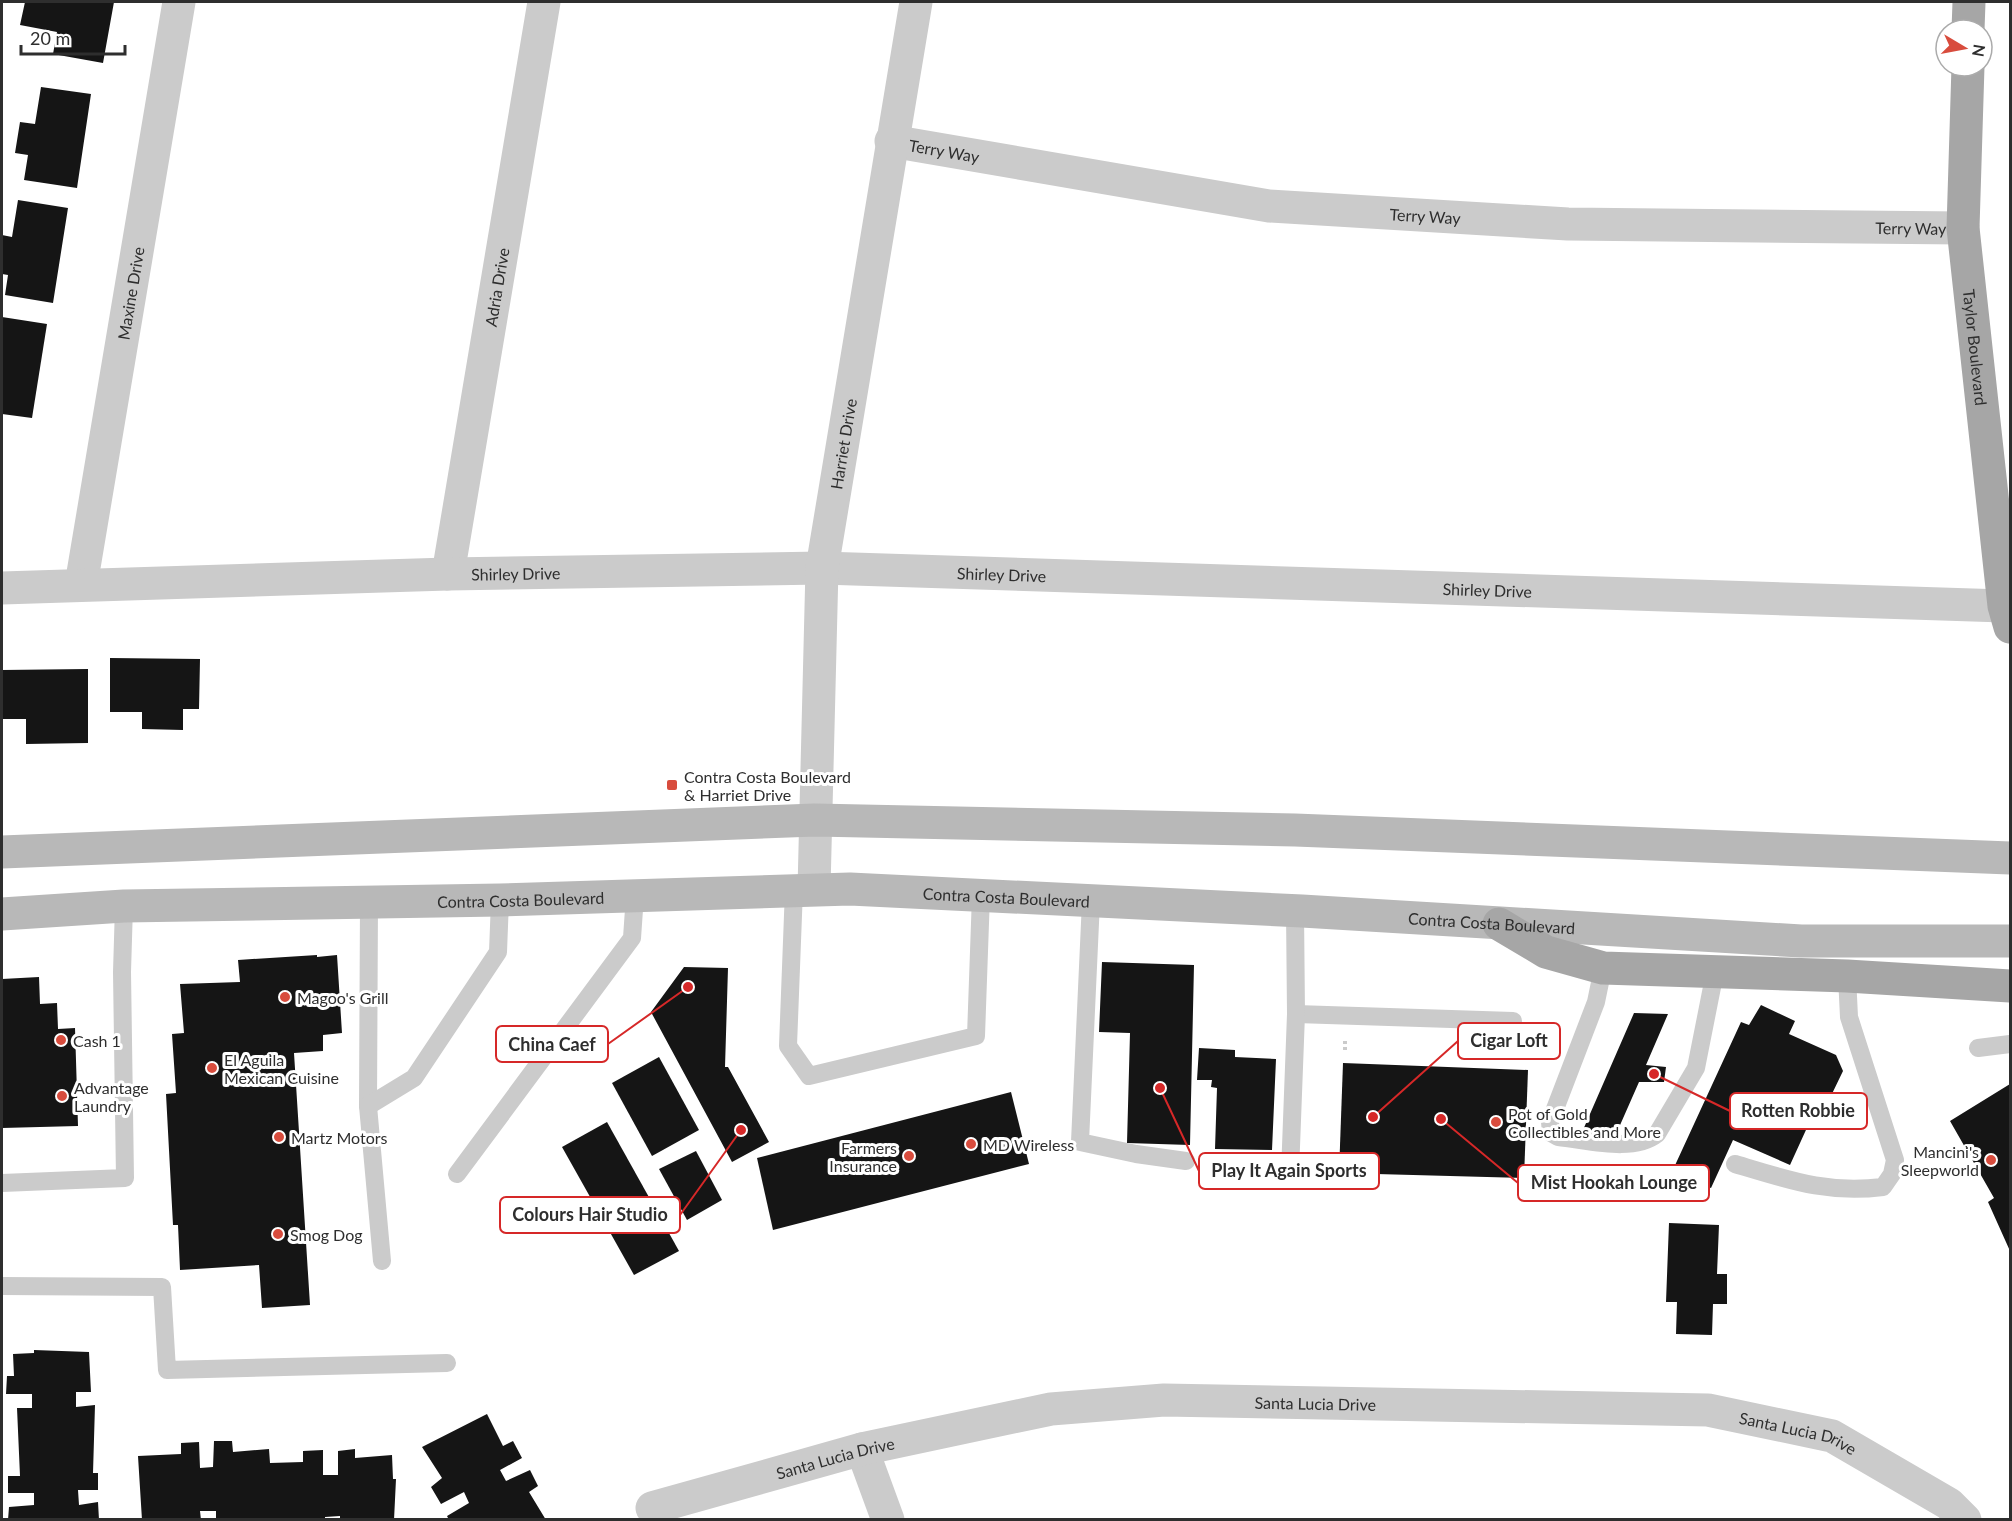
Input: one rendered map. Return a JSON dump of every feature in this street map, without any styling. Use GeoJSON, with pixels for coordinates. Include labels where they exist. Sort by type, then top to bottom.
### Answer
{"type":"FeatureCollection","features":[{"type":"Feature","properties":{"kind":"main road"},"geometry":{"type":"LineString","coordinates":[[1968,18],[1969,2]]}},
{"type":"Feature","properties":{"kind":"main road","name":"Taylor Boulevard"},"geometry":{"type":"LineString","coordinates":[[1968,78],[1964,228],[2007,617]]}},
{"type":"Feature","properties":{"kind":"main road"},"geometry":{"type":"LineString","coordinates":[[2,852],[815,820],[1295,830],[2010,858]]}},
{"type":"Feature","properties":{"kind":"main road","name":"Contra Costa Boulevard"},"geometry":{"type":"LineString","coordinates":[[2,914],[124,906],[500,900],[804,889],[1295,911],[1801,941],[2010,941]]}},
{"type":"Feature","properties":{"kind":"main road"},"geometry":{"type":"LineString","coordinates":[[1499,924],[1546,952],[1603,968],[1847,976],[2010,986]]}},
{"type":"Feature","properties":{"kind":"street","name":"Maxine Drive"},"geometry":{"type":"LineString","coordinates":[[81,585],[179,2]]}},
{"type":"Feature","properties":{"kind":"street","name":"Adria Drive"},"geometry":{"type":"LineString","coordinates":[[448,574],[544,2]]}},
{"type":"Feature","properties":{"kind":"street","name":"Harriet Drive"},"geometry":{"type":"LineString","coordinates":[[804,889],[815,820],[822,568],[891,141],[916,2]]}},
{"type":"Feature","properties":{"kind":"street","name":"Terry Way"},"geometry":{"type":"LineString","coordinates":[[891,141],[1269,206],[1568,224],[1964,228]]}},
{"type":"Feature","properties":{"kind":"street","name":"Shirley Drive"},"geometry":{"type":"LineString","coordinates":[[2,588],[448,574],[822,568],[2007,617]]}},
{"type":"Feature","properties":{"kind":"street","name":"Santa Lucia Drive"},"geometry":{"type":"LineString","coordinates":[[652,1509],[862,1449],[1051,1410],[1164,1400],[1708,1410],[1832,1436],[1949,1504],[1965,1520]]}},
{"type":"Feature","properties":{"kind":"street"},"geometry":{"type":"LineString","coordinates":[[862,1449],[888,1520]]}},
{"type":"Feature","properties":{"kind":"lane"},"geometry":{"type":"LineString","coordinates":[[804,889],[788,1046],[808,1076],[976,1036],[981,896]]}},
{"type":"Feature","properties":{"kind":"lane"},"geometry":{"type":"LineString","coordinates":[[457,1174],[632,938],[635,895]]}},
{"type":"Feature","properties":{"kind":"lane"},"geometry":{"type":"LineString","coordinates":[[368,1106],[414,1078],[498,952],[500,900]]}},
{"type":"Feature","properties":{"kind":"lane"},"geometry":{"type":"LineString","coordinates":[[1091,901],[1080,1142],[1136,1154],[1186,1161]]}},
{"type":"Feature","properties":{"kind":"lane"},"geometry":{"type":"LineString","coordinates":[[369,902],[368,1106],[382,1261]]}},
{"type":"Feature","properties":{"kind":"lane"},"geometry":{"type":"LineString","coordinates":[[2,1183],[125,1178],[122,972],[124,906]]}},
{"type":"Feature","properties":{"kind":"lane"},"geometry":{"type":"LineString","coordinates":[[1290,1173],[1296,1014],[1295,911]]}},
{"type":"Feature","properties":{"kind":"lane"},"geometry":{"type":"LineString","coordinates":[[1603,968],[1596,1002],[1550,1122],[1551,1133],[1558,1137],[1633,1144],[1649,1141],[1658,1134],[1696,1068],[1702,1050],[1715,972]]}},
{"type":"Feature","properties":{"kind":"lane"},"geometry":{"type":"LineString","coordinates":[[1735,1164],[1807,1186],[1832,1189],[1883,1187],[1892,1174],[1895,1160],[1849,1017],[1847,976]]}},
{"type":"Feature","properties":{"kind":"lane"},"geometry":{"type":"LineString","coordinates":[[1296,1014],[1513,1021]]}},
{"type":"Feature","properties":{"kind":"lane"},"geometry":{"type":"LineString","coordinates":[[1978,1048],[2010,1044]]}},
{"type":"Feature","properties":{"kind":"lane"},"geometry":{"type":"LineString","coordinates":[[2,1286],[162,1287],[167,1370],[447,1363]]}},
{"type":"Feature","properties":{"kind":"building"},"geometry":{"type":"Polygon","coordinates":[[[25,2],[114,2],[103,63],[53,54],[57,32],[20,25],[25,2]]]}},
{"type":"Feature","properties":{"kind":"building"},"geometry":{"type":"Polygon","coordinates":[[[41,87],[91,94],[77,188],[24,180],[28,155],[15,153],[20,122],[35,124],[41,87]]]}},
{"type":"Feature","properties":{"kind":"building"},"geometry":{"type":"Polygon","coordinates":[[[18,200],[68,208],[53,303],[5,295],[8,275],[2,274],[2,235],[12,237],[18,200]]]}},
{"type":"Feature","properties":{"kind":"building"},"geometry":{"type":"Polygon","coordinates":[[[2,317],[47,324],[32,418],[2,414],[2,317]]]}},
{"type":"Feature","properties":{"kind":"building"},"geometry":{"type":"Polygon","coordinates":[[[110,658],[200,659],[199,709],[183,709],[183,730],[142,729],[142,712],[110,712],[110,658]]]}},
{"type":"Feature","properties":{"kind":"building"},"geometry":{"type":"Polygon","coordinates":[[[88,669],[88,743],[26,744],[26,719],[2,719],[2,670],[88,669]]]}},
{"type":"Feature","properties":{"kind":"building"},"geometry":{"type":"Polygon","coordinates":[[[317,955],[317,957],[337,955],[342,1033],[323,1035],[323,1051],[294,1053],[310,1305],[262,1308],[259,1265],[180,1270],[178,1225],[173,1225],[166,1094],[176,1093],[172,1034],[184,1033],[180,984],[240,982],[238,960],[317,955]]]}},
{"type":"Feature","properties":{"kind":"building"},"geometry":{"type":"Polygon","coordinates":[[[1102,962],[1194,965],[1190,1145],[1127,1143],[1130,1033],[1099,1032],[1102,962]]]}},
{"type":"Feature","properties":{"kind":"building"},"geometry":{"type":"Polygon","coordinates":[[[684,967],[728,968],[725,1067],[728,1067],[769,1142],[732,1162],[651,1012],[684,967]]]}},
{"type":"Feature","properties":{"kind":"building"},"geometry":{"type":"Polygon","coordinates":[[[39,977],[40,1004],[57,1003],[58,1029],[75,1028],[78,1126],[2,1128],[2,979],[39,977]]]}},
{"type":"Feature","properties":{"kind":"building"},"geometry":{"type":"Polygon","coordinates":[[[1761,1005],[1795,1021],[1789,1034],[1836,1055],[1843,1071],[1829,1100],[1821,1097],[1790,1165],[1733,1140],[1711,1188],[1671,1174],[1741,1022],[1749,1025],[1761,1005]]]}},
{"type":"Feature","properties":{"kind":"building"},"geometry":{"type":"Polygon","coordinates":[[[1634,1013],[1668,1014],[1646,1065],[1666,1067],[1664,1082],[1639,1082],[1617,1132],[1583,1130],[1634,1013]]]}},
{"type":"Feature","properties":{"kind":"building"},"geometry":{"type":"Polygon","coordinates":[[[1199,1048],[1235,1050],[1235,1057],[1276,1059],[1272,1150],[1215,1149],[1217,1088],[1211,1087],[1212,1080],[1197,1080],[1199,1048]]]}},
{"type":"Feature","properties":{"kind":"building"},"geometry":{"type":"Polygon","coordinates":[[[659,1057],[699,1130],[652,1156],[612,1083],[659,1057]]]}},
{"type":"Feature","properties":{"kind":"building"},"geometry":{"type":"Polygon","coordinates":[[[1343,1063],[1528,1070],[1524,1178],[1339,1173],[1343,1063]]]}},
{"type":"Feature","properties":{"kind":"building","name":"Mancini's Sleepworld"},"geometry":{"type":"Polygon","coordinates":[[[2010,1084],[2010,1251],[1988,1202],[1994,1198],[1950,1121],[2010,1084]]]}},
{"type":"Feature","properties":{"kind":"building"},"geometry":{"type":"Polygon","coordinates":[[[1011,1092],[1029,1164],[773,1230],[757,1158],[1011,1092]]]}},
{"type":"Feature","properties":{"kind":"building"},"geometry":{"type":"Polygon","coordinates":[[[607,1122],[679,1251],[634,1275],[562,1147],[607,1122]]]}},
{"type":"Feature","properties":{"kind":"building"},"geometry":{"type":"Polygon","coordinates":[[[696,1151],[722,1200],[687,1220],[659,1169],[696,1151]]]}},
{"type":"Feature","properties":{"kind":"building"},"geometry":{"type":"Polygon","coordinates":[[[1669,1223],[1719,1225],[1717,1274],[1727,1274],[1727,1304],[1713,1304],[1712,1335],[1676,1334],[1677,1302],[1666,1302],[1669,1223]]]}},
{"type":"Feature","properties":{"kind":"building"},"geometry":{"type":"Polygon","coordinates":[[[34,1350],[89,1352],[91,1392],[76,1392],[76,1407],[95,1405],[93,1473],[98,1473],[98,1490],[78,1490],[79,1505],[98,1502],[99,1520],[8,1520],[9,1507],[34,1505],[34,1493],[8,1493],[8,1476],[20,1476],[17,1408],[32,1408],[32,1394],[6,1394],[7,1376],[14,1376],[13,1354],[34,1353],[34,1350]]]}},
{"type":"Feature","properties":{"kind":"building"},"geometry":{"type":"Polygon","coordinates":[[[487,1414],[503,1446],[513,1441],[522,1458],[500,1470],[506,1481],[530,1470],[538,1486],[529,1492],[546,1520],[449,1520],[447,1516],[469,1503],[464,1492],[441,1504],[431,1487],[442,1478],[422,1447],[487,1414]]]}},
{"type":"Feature","properties":{"kind":"building"},"geometry":{"type":"Polygon","coordinates":[[[214,1441],[232,1441],[233,1452],[269,1449],[270,1463],[303,1462],[303,1451],[323,1450],[323,1475],[338,1475],[338,1451],[355,1449],[355,1458],[392,1455],[393,1479],[396,1479],[394,1520],[340,1520],[340,1516],[325,1517],[325,1520],[216,1520],[216,1511],[200,1511],[201,1520],[142,1520],[138,1456],[181,1454],[181,1443],[199,1442],[200,1468],[213,1467],[214,1441]]]}},
{"type":"Feature","properties":{"kind":"place","name":"Contra Costa Boulevard & Harriet Drive"},"geometry":{"type":"Point","coordinates":[672,785]}},
{"type":"Feature","properties":{"kind":"place","name":"China Caef"},"geometry":{"type":"Point","coordinates":[688,987]}},
{"type":"Feature","properties":{"kind":"place","name":"Magoo's Grill"},"geometry":{"type":"Point","coordinates":[285,997]}},
{"type":"Feature","properties":{"kind":"place","name":"Cash 1"},"geometry":{"type":"Point","coordinates":[61,1040]}},
{"type":"Feature","properties":{"kind":"place","name":"El Aguila Mexican Cuisine"},"geometry":{"type":"Point","coordinates":[212,1068]}},
{"type":"Feature","properties":{"kind":"place","name":"Rotten Robbie"},"geometry":{"type":"Point","coordinates":[1654,1074]}},
{"type":"Feature","properties":{"kind":"place","name":"Play It Again Sports"},"geometry":{"type":"Point","coordinates":[1160,1088]}},
{"type":"Feature","properties":{"kind":"place","name":"Advantage Laundry"},"geometry":{"type":"Point","coordinates":[62,1096]}},
{"type":"Feature","properties":{"kind":"place","name":"Cigar Loft"},"geometry":{"type":"Point","coordinates":[1373,1117]}},
{"type":"Feature","properties":{"kind":"place","name":"Mist Hookah Lounge"},"geometry":{"type":"Point","coordinates":[1441,1119]}},
{"type":"Feature","properties":{"kind":"place","name":"Pot of Gold Collectibles and More"},"geometry":{"type":"Point","coordinates":[1496,1122]}},
{"type":"Feature","properties":{"kind":"place","name":"Colours Hair Studio"},"geometry":{"type":"Point","coordinates":[741,1130]}},
{"type":"Feature","properties":{"kind":"place","name":"Martz Motors"},"geometry":{"type":"Point","coordinates":[279,1137]}},
{"type":"Feature","properties":{"kind":"place","name":"MD Wireless"},"geometry":{"type":"Point","coordinates":[971,1144]}},
{"type":"Feature","properties":{"kind":"place","name":"Farmers Insurance"},"geometry":{"type":"Point","coordinates":[909,1156]}},
{"type":"Feature","properties":{"kind":"place","name":"Mancini's Sleepworld"},"geometry":{"type":"Point","coordinates":[1991,1160]}},
{"type":"Feature","properties":{"kind":"place","name":"Smog Dog"},"geometry":{"type":"Point","coordinates":[278,1234]}}]}
